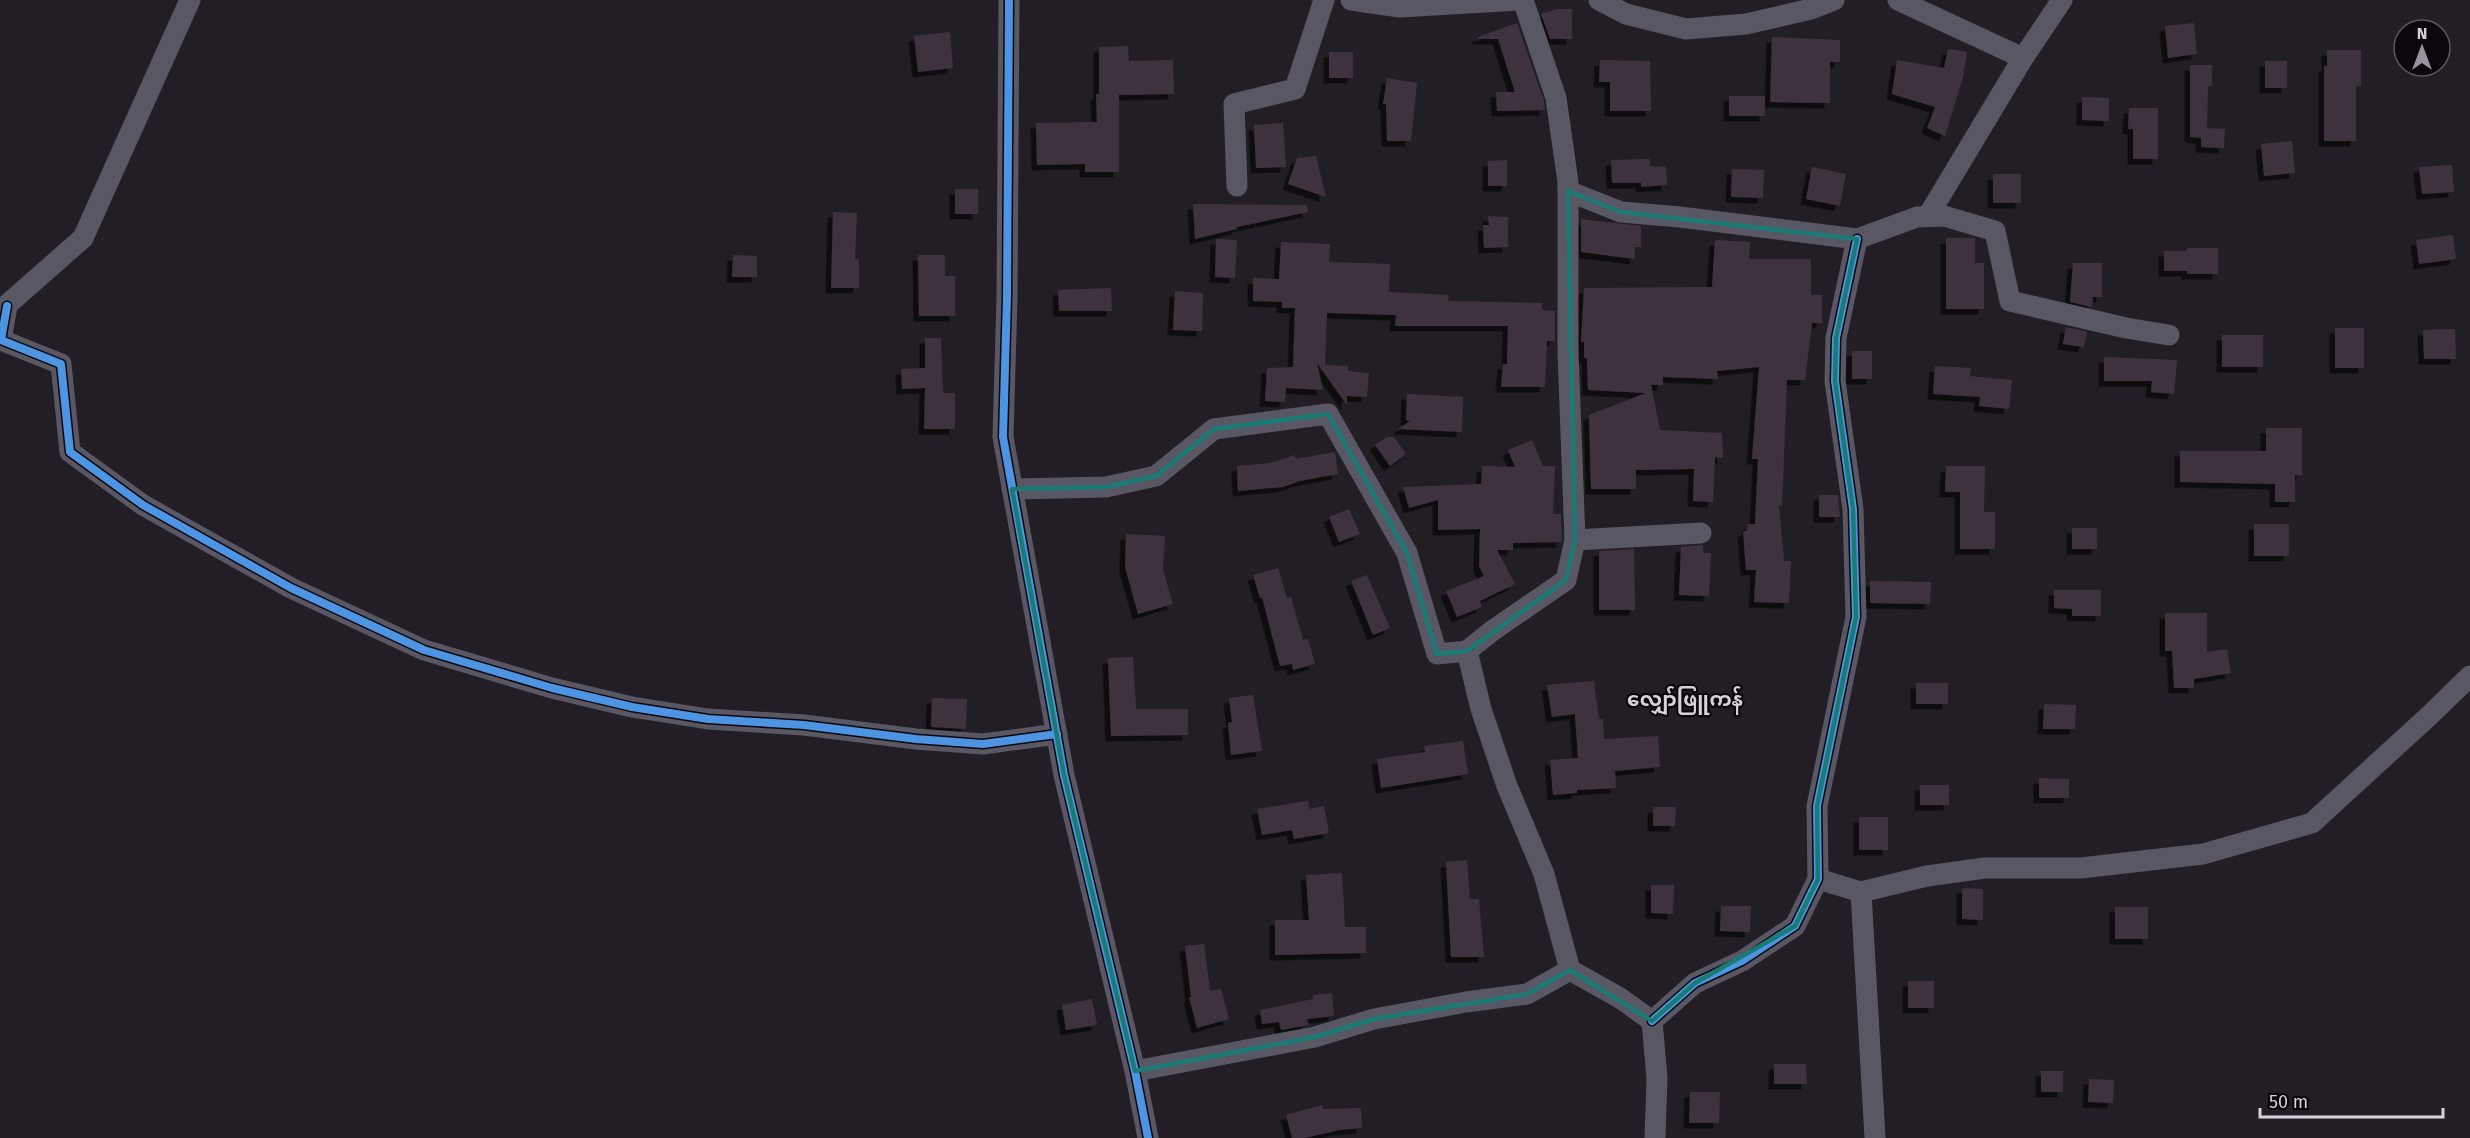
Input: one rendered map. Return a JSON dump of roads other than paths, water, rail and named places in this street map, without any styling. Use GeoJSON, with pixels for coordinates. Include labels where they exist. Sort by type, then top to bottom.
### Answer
{"type":"FeatureCollection","features":[{"type":"Feature","properties":{"kind":"street"},"geometry":{"type":"LineString","coordinates":[[190,0],[83,238],[4,308],[1,340],[61,364],[70,452],[153,511],[291,588],[424,650],[552,688],[632,708],[708,719],[804,725],[983,744],[1057,734]]}},
{"type":"Feature","properties":{"kind":"street"},"geometry":{"type":"LineString","coordinates":[[1009,0],[1003,437],[1064,775],[1135,1071],[1148,1138]]}},
{"type":"Feature","properties":{"kind":"street"},"geometry":{"type":"LineString","coordinates":[[1237,186],[1234,104],[1295,89],[1324,0]]}},
{"type":"Feature","properties":{"kind":"street"},"geometry":{"type":"LineString","coordinates":[[1012,489],[1106,487],[1155,476],[1215,429],[1328,414],[1407,553],[1437,654],[1467,651],[1566,580],[1575,540],[1568,352],[1568,191],[1556,98],[1521,0],[1400,7],[1351,0]]}},
{"type":"Feature","properties":{"kind":"street"},"geometry":{"type":"LineString","coordinates":[[1599,0],[1626,14],[1686,29],[1746,24],[1810,9],[1834,0]]}},
{"type":"Feature","properties":{"kind":"street"},"geometry":{"type":"LineString","coordinates":[[1898,0],[2023,58]]}},
{"type":"Feature","properties":{"kind":"street"},"geometry":{"type":"LineString","coordinates":[[1929,216],[2023,58],[2061,0]]}},
{"type":"Feature","properties":{"kind":"street"},"geometry":{"type":"LineString","coordinates":[[1568,191],[1621,212],[1680,216],[1857,239],[1917,216],[1944,216],[1995,231],[2010,301],[2126,328],[2169,335]]}},
{"type":"Feature","properties":{"kind":"street"},"geometry":{"type":"LineString","coordinates":[[1652,1021],[1695,983],[1742,961],[1795,926],[1818,879],[1817,806],[1856,617],[1853,509],[1835,381],[1836,338],[1857,239]]}},
{"type":"Feature","properties":{"kind":"street"},"geometry":{"type":"LineString","coordinates":[[1575,540],[1701,533]]}},
{"type":"Feature","properties":{"kind":"street"},"geometry":{"type":"LineString","coordinates":[[1467,651],[1480,709],[1507,786],[1544,874],[1570,970],[1620,998],[1652,1021],[1657,1078],[1655,1138]]}},
{"type":"Feature","properties":{"kind":"street"},"geometry":{"type":"LineString","coordinates":[[1818,879],[1861,892],[1927,876],[1985,868],[2081,868],[2203,854],[2312,823],[2430,715],[2470,675]]}},
{"type":"Feature","properties":{"kind":"street"},"geometry":{"type":"LineString","coordinates":[[1861,892],[1875,1138]]}},
{"type":"Feature","properties":{"kind":"street"},"geometry":{"type":"LineString","coordinates":[[1135,1071],[1315,1037],[1374,1019],[1466,1002],[1527,994],[1570,970]]}},
{"type":"Feature","properties":{"kind":"district","name":"လျှော်ဖြူကန်"},"geometry":{"type":"Point","coordinates":[1685,699]}}]}
